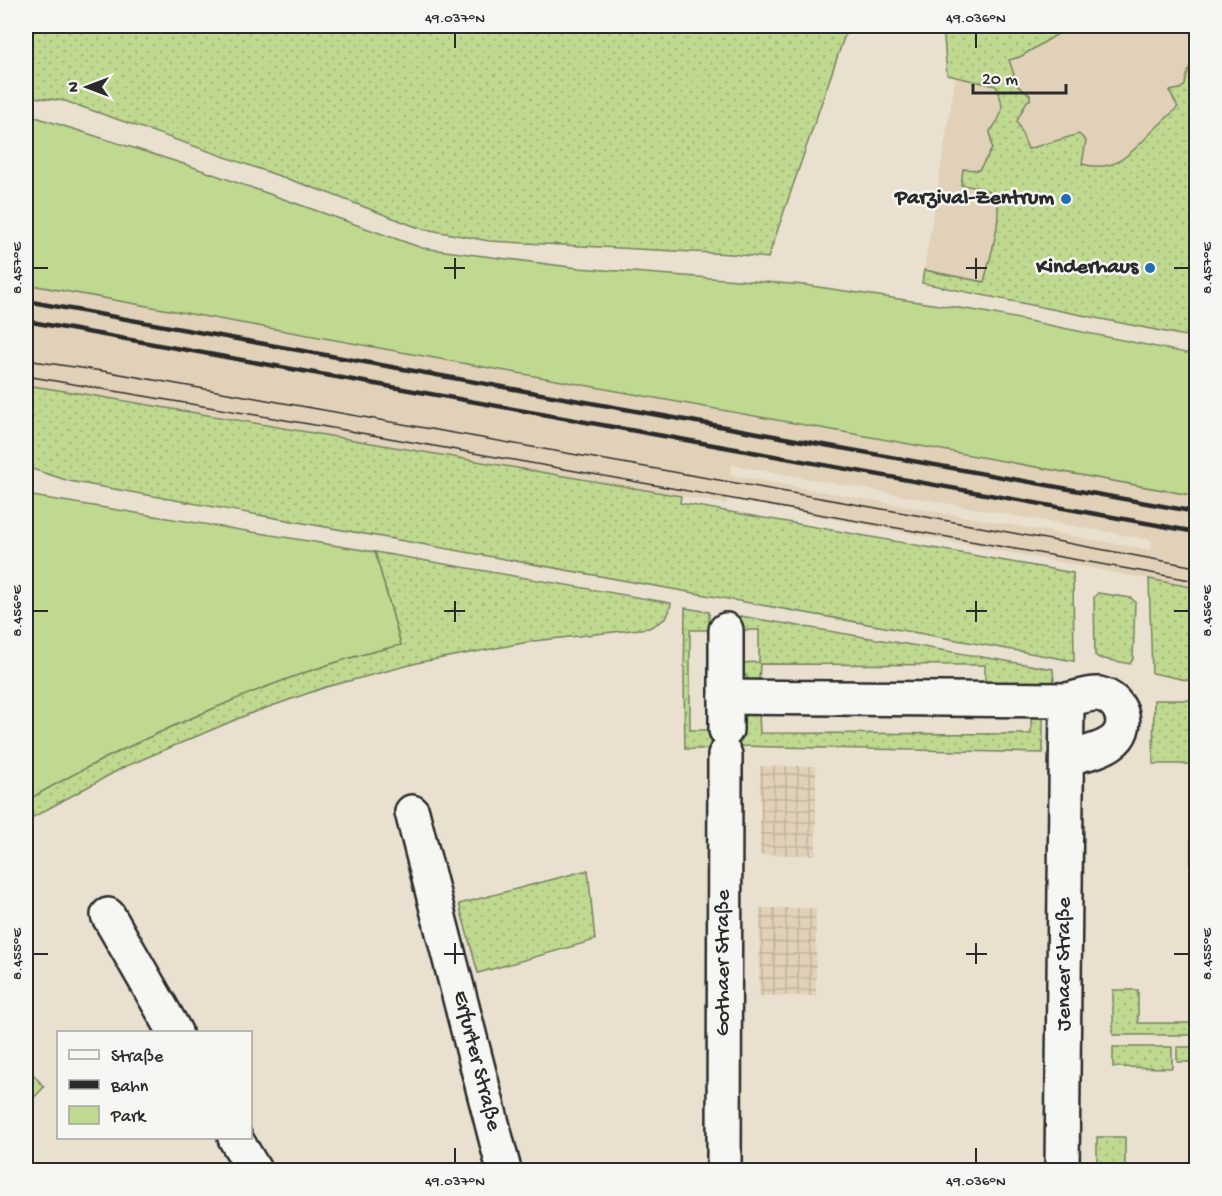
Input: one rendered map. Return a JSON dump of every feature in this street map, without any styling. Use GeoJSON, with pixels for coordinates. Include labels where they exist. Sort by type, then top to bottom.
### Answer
{"type":"FeatureCollection","features":[{"type":"Feature","properties":{"kind":"street","name":"Gothaer Straße"},"geometry":{"type":"LineString","coordinates":[[724,1170],[726,630]]}},
{"type":"Feature","properties":{"kind":"street"},"geometry":{"type":"LineString","coordinates":[[726,697],[1067,700],[1093,694],[1102,695],[1114,701],[1123,714],[1124,722],[1123,729],[1112,743],[1093,752],[1067,758]]}},
{"type":"Feature","properties":{"kind":"street","name":"Jenaer Straße"},"geometry":{"type":"LineString","coordinates":[[1062,1170],[1067,700]]}},
{"type":"Feature","properties":{"kind":"street","name":"Erfurter Straße"},"geometry":{"type":"LineString","coordinates":[[412,812],[504,1170]]}},
{"type":"Feature","properties":{"kind":"street"},"geometry":{"type":"LineString","coordinates":[[108,915],[174,1031]]}},
{"type":"Feature","properties":{"kind":"street"},"geometry":{"type":"LineString","coordinates":[[236,1139],[254,1170]]}},
{"type":"Feature","properties":{"kind":"shaded area","name":"Parzival-Zentrum"},"geometry":{"type":"Polygon","coordinates":[[[964,26],[1196,26],[1196,338],[922,283],[964,26]]]}},
{"type":"Feature","properties":{"kind":"shaded area"},"geometry":{"type":"Polygon","coordinates":[[[26,284],[1196,496],[1196,588],[728,499],[726,504],[26,385],[26,284]],[[732,465],[730,475],[1151,550],[1152,540],[732,465]]]}},
{"type":"Feature","properties":{"kind":"shaded area"},"geometry":{"type":"Polygon","coordinates":[[[760,766],[816,766],[816,855],[760,855],[760,766]]]}},
{"type":"Feature","properties":{"kind":"shaded area"},"geometry":{"type":"Polygon","coordinates":[[[760,908],[816,908],[816,996],[759,996],[760,908]]]}},
{"type":"Feature","properties":{"kind":"green space"},"geometry":{"type":"Polygon","coordinates":[[[26,26],[848,26],[768,258],[489,241],[419,228],[328,193],[65,101],[26,96],[26,26]]]}},
{"type":"Feature","properties":{"kind":"green space","name":"Parzival-Zentrum"},"geometry":{"type":"Polygon","coordinates":[[[943,26],[1071,26],[1020,57],[1009,60],[1018,86],[1030,95],[1030,100],[1027,101],[1017,121],[1028,149],[1079,134],[1086,141],[1082,164],[1101,166],[1124,158],[1178,107],[1169,91],[1180,89],[1185,85],[1194,50],[1192,35],[1195,34],[1192,26],[1196,26],[1196,338],[922,283],[924,270],[984,282],[998,211],[997,201],[993,194],[982,189],[961,185],[963,169],[979,170],[992,149],[990,131],[1002,110],[1001,99],[996,86],[947,75],[943,26]]]}},
{"type":"Feature","properties":{"kind":"green space"},"geometry":{"type":"Polygon","coordinates":[[[26,114],[190,166],[422,248],[578,268],[805,285],[979,311],[1196,355],[1196,496],[26,284],[26,114]]]}},
{"type":"Feature","properties":{"kind":"green space"},"geometry":{"type":"Polygon","coordinates":[[[26,385],[681,496],[680,503],[1073,573],[1074,661],[69,481],[26,467],[26,385]]]}},
{"type":"Feature","properties":{"kind":"green space"},"geometry":{"type":"Polygon","coordinates":[[[26,495],[375,552],[401,645],[328,665],[233,700],[116,752],[26,801],[26,495]]]}},
{"type":"Feature","properties":{"kind":"green space"},"geometry":{"type":"Polygon","coordinates":[[[375,552],[671,603],[670,609],[664,619],[649,628],[534,641],[421,662],[326,687],[249,714],[122,768],[26,821],[26,801],[140,741],[280,681],[352,657],[401,645],[375,552]]]}},
{"type":"Feature","properties":{"kind":"green space"},"geometry":{"type":"Polygon","coordinates":[[[1149,579],[1196,588],[1196,682],[1152,673],[1149,579]]]}},
{"type":"Feature","properties":{"kind":"green space"},"geometry":{"type":"Polygon","coordinates":[[[1098,593],[1131,598],[1135,602],[1133,659],[1130,664],[1099,658],[1095,655],[1094,597],[1098,593]]]}},
{"type":"Feature","properties":{"kind":"green space"},"geometry":{"type":"Polygon","coordinates":[[[685,608],[709,612],[709,630],[690,630],[690,730],[710,730],[710,749],[685,749],[685,608]]]}},
{"type":"Feature","properties":{"kind":"green space"},"geometry":{"type":"Polygon","coordinates":[[[740,616],[1053,669],[1054,682],[1030,687],[985,684],[985,665],[760,664],[759,683],[751,681],[746,676],[739,663],[759,662],[759,630],[739,630],[740,616]]]}},
{"type":"Feature","properties":{"kind":"green space"},"geometry":{"type":"Polygon","coordinates":[[[1154,700],[1196,700],[1196,764],[1153,764],[1154,700]]]}},
{"type":"Feature","properties":{"kind":"green space"},"geometry":{"type":"Polygon","coordinates":[[[751,712],[759,712],[760,733],[1031,734],[1031,713],[1043,718],[1043,753],[737,746],[741,722],[751,712]]]}},
{"type":"Feature","properties":{"kind":"green space"},"geometry":{"type":"Polygon","coordinates":[[[1191,828],[1196,828],[1196,960],[1190,960],[1191,828]]]}},
{"type":"Feature","properties":{"kind":"green space"},"geometry":{"type":"Polygon","coordinates":[[[588,870],[595,940],[478,973],[459,904],[588,870]]]}},
{"type":"Feature","properties":{"kind":"green space"},"geometry":{"type":"Polygon","coordinates":[[[1113,990],[1138,990],[1138,1023],[1191,1023],[1191,1035],[1113,1035],[1113,990]]]}},
{"type":"Feature","properties":{"kind":"green space"},"geometry":{"type":"Polygon","coordinates":[[[1113,1047],[1172,1047],[1172,1068],[1113,1067],[1113,1047]]]}},
{"type":"Feature","properties":{"kind":"green space"},"geometry":{"type":"Polygon","coordinates":[[[1177,1047],[1196,1047],[1196,1062],[1177,1062],[1177,1047]]]}},
{"type":"Feature","properties":{"kind":"green space"},"geometry":{"type":"Polygon","coordinates":[[[26,1066],[44,1087],[26,1106],[26,1066]]]}},
{"type":"Feature","properties":{"kind":"green space"},"geometry":{"type":"Polygon","coordinates":[[[1097,1137],[1125,1137],[1125,1170],[1097,1170],[1097,1137]]]}},
{"type":"Feature","properties":{"kind":"tram line"},"geometry":{"type":"LineString","coordinates":[[26,360],[109,372],[1196,567]]}},
{"type":"Feature","properties":{"kind":"tram line"},"geometry":{"type":"LineString","coordinates":[[26,376],[1196,581]]}},
{"type":"Feature","properties":{"kind":"railway"},"geometry":{"type":"LineString","coordinates":[[26,301],[1196,512]]}},
{"type":"Feature","properties":{"kind":"railway"},"geometry":{"type":"LineString","coordinates":[[26,321],[1196,532]]}},
{"type":"Feature","properties":{"kind":"place","name":"Parzival-Zentrum"},"geometry":{"type":"Point","coordinates":[1066,199]}},
{"type":"Feature","properties":{"kind":"place","name":"Kinderhaus"},"geometry":{"type":"Point","coordinates":[1150,268]}}]}
